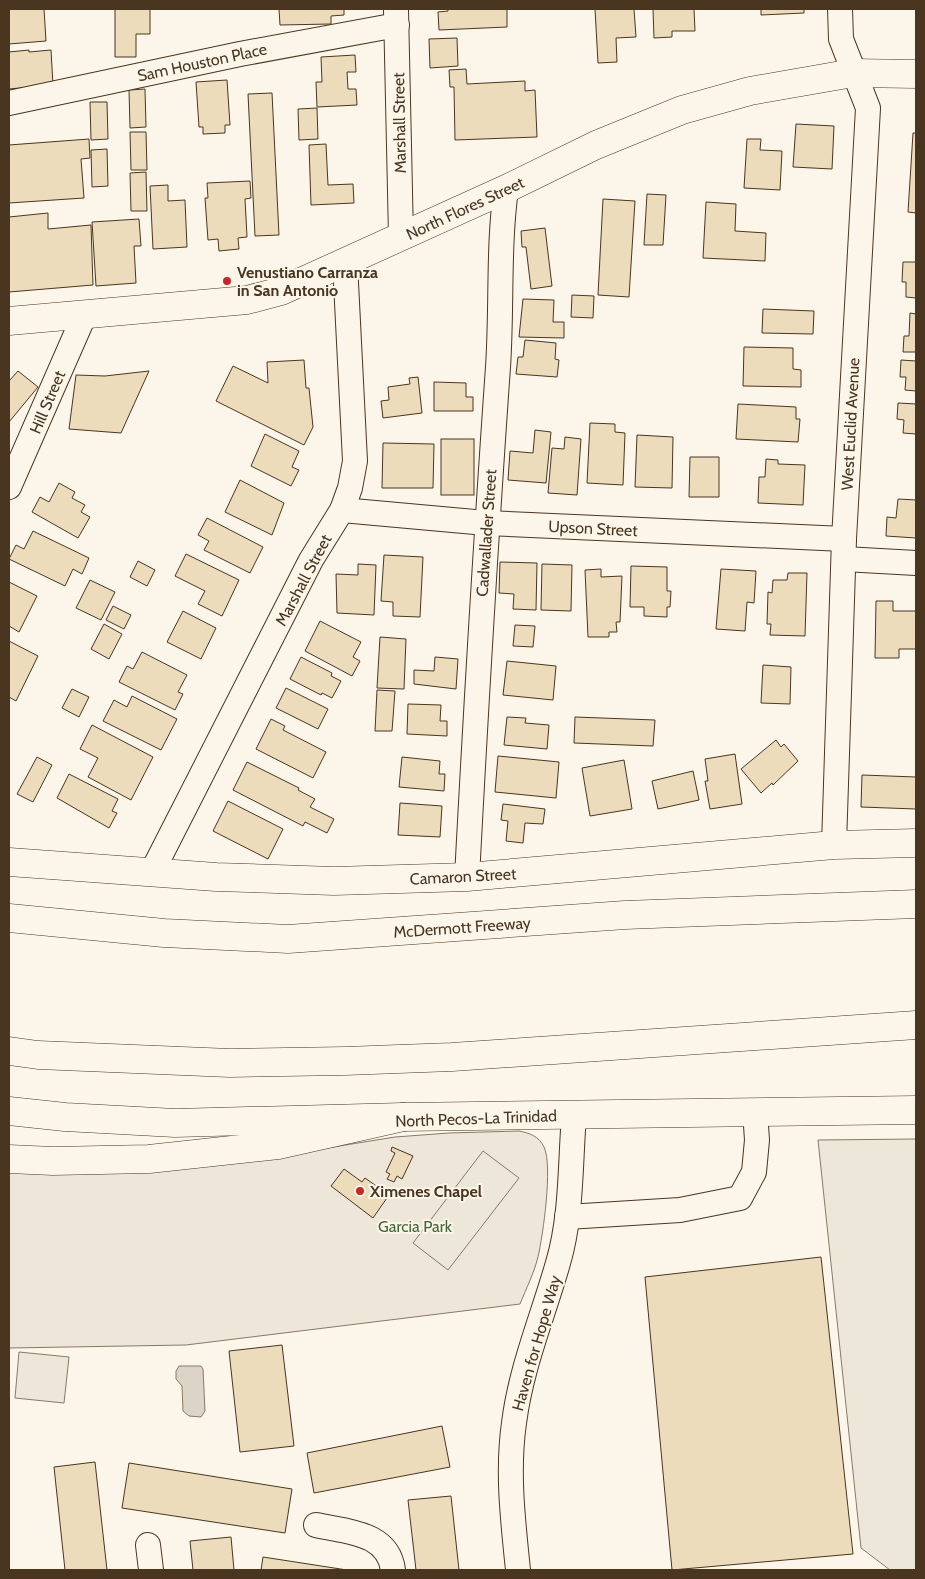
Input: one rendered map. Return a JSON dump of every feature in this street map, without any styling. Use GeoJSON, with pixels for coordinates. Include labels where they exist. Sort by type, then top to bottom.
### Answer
{"type":"FeatureCollection","features":[{"type":"Feature","properties":{"kind":"main road","name":"North Flores Street"},"geometry":{"type":"LineString","coordinates":[[9,321],[84,316],[247,300],[281,291],[401,238],[596,145],[682,110],[750,91],[853,74],[916,74]]}},
{"type":"Feature","properties":{"kind":"main road","name":"Camaron Street"},"geometry":{"type":"LineString","coordinates":[[9,862],[216,877],[334,881],[467,877],[834,845],[916,843]]}},
{"type":"Feature","properties":{"kind":"main road","name":"McDermott Freeway"},"geometry":{"type":"LineString","coordinates":[[9,918],[164,933],[288,939],[625,915],[916,904]]}},
{"type":"Feature","properties":{"kind":"main road"},"geometry":{"type":"LineString","coordinates":[[9,1051],[47,1056],[220,1062],[345,1062],[452,1057],[916,1025]]}},
{"type":"Feature","properties":{"kind":"main road","name":"North Pecos-La Trinidad"},"geometry":{"type":"LineString","coordinates":[[9,1159],[53,1161],[148,1159],[278,1145],[403,1117],[916,1110]]}},
{"type":"Feature","properties":{"kind":"main road"},"geometry":{"type":"LineString","coordinates":[[9,1111],[65,1117],[175,1122],[403,1117]]}},
{"type":"Feature","properties":{"kind":"street","name":"West Euclid Avenue"},"geometry":{"type":"LineString","coordinates":[[834,845],[844,549],[868,108],[853,74],[841,39],[840,9]]}},
{"type":"Feature","properties":{"kind":"street","name":"Sam Houston Place"},"geometry":{"type":"LineString","coordinates":[[9,103],[240,54],[396,17]]}},
{"type":"Feature","properties":{"kind":"street","name":"Marshall Street"},"geometry":{"type":"LineString","coordinates":[[396,17],[401,238]]}},
{"type":"Feature","properties":{"kind":"street","name":"Cadwallader Street"},"geometry":{"type":"LineString","coordinates":[[467,877],[486,523],[500,330],[502,218],[506,189]]}},
{"type":"Feature","properties":{"kind":"street","name":"Marshall Street"},"geometry":{"type":"LineString","coordinates":[[152,872],[311,560],[342,510],[350,488],[355,461],[345,263]]}},
{"type":"Feature","properties":{"kind":"street","name":"Hill Street"},"geometry":{"type":"LineString","coordinates":[[9,487],[84,316]]}},
{"type":"Feature","properties":{"kind":"street","name":"Upson Street"},"geometry":{"type":"LineString","coordinates":[[342,510],[486,523],[844,549],[916,563]]}},
{"type":"Feature","properties":{"kind":"street"},"geometry":{"type":"LineString","coordinates":[[567,1216],[680,1210],[740,1198],[754,1172],[757,1140],[755,1111]]}},
{"type":"Feature","properties":{"kind":"street","name":"Haven for Hope Way"},"geometry":{"type":"LineString","coordinates":[[518,1570],[511,1496],[510,1459],[514,1422],[530,1349],[559,1261],[567,1216],[574,1116]]}},
{"type":"Feature","properties":{"kind":"street"},"geometry":{"type":"LineString","coordinates":[[316,1525],[362,1535],[379,1542],[392,1557],[393,1570]]}},
{"type":"Feature","properties":{"kind":"street"},"geometry":{"type":"LineString","coordinates":[[148,1545],[152,1570]]}},
{"type":"Feature","properties":{"kind":"green space","name":"Garcia Park"},"geometry":{"type":"Polygon","coordinates":[[[519,1131],[533,1136],[542,1143],[547,1156],[548,1169],[544,1218],[538,1257],[520,1304],[186,1345],[9,1348],[9,1170],[265,1158],[395,1137],[519,1131]]]}},
{"type":"Feature","properties":{"kind":"green space"},"geometry":{"type":"Polygon","coordinates":[[[19,1352],[69,1357],[64,1403],[15,1398],[19,1352]]]}},
{"type":"Feature","properties":{"kind":"shaded area"},"geometry":{"type":"Polygon","coordinates":[[[916,1139],[916,1570],[890,1570],[861,1548],[818,1140],[916,1139]]]}},
{"type":"Feature","properties":{"kind":"shaded area"},"geometry":{"type":"Polygon","coordinates":[[[483,1151],[519,1178],[448,1270],[413,1243],[483,1151]]]}},
{"type":"Feature","properties":{"kind":"shaded area"},"geometry":{"type":"Polygon","coordinates":[[[179,1366],[201,1366],[203,1369],[205,1411],[201,1417],[189,1416],[183,1411],[182,1386],[176,1379],[176,1371],[179,1366]]]}},
{"type":"Feature","properties":{"kind":"building"},"geometry":{"type":"Polygon","coordinates":[[[9,9],[44,9],[46,41],[9,44],[9,9]]]}},
{"type":"Feature","properties":{"kind":"building"},"geometry":{"type":"Polygon","coordinates":[[[115,9],[150,9],[150,34],[136,34],[136,57],[115,57],[115,9]]]}},
{"type":"Feature","properties":{"kind":"building"},"geometry":{"type":"Polygon","coordinates":[[[279,9],[344,9],[344,15],[331,16],[331,24],[280,25],[279,9]]]}},
{"type":"Feature","properties":{"kind":"building"},"geometry":{"type":"Polygon","coordinates":[[[448,9],[507,9],[507,27],[439,30],[438,12],[448,11],[448,9]]]}},
{"type":"Feature","properties":{"kind":"building"},"geometry":{"type":"Polygon","coordinates":[[[595,9],[634,9],[636,37],[616,38],[617,62],[598,63],[595,9]]]}},
{"type":"Feature","properties":{"kind":"building"},"geometry":{"type":"Polygon","coordinates":[[[653,9],[694,9],[695,31],[672,31],[672,37],[654,38],[653,9]]]}},
{"type":"Feature","properties":{"kind":"building"},"geometry":{"type":"Polygon","coordinates":[[[761,9],[804,9],[804,13],[761,15],[761,9]]]}},
{"type":"Feature","properties":{"kind":"building"},"geometry":{"type":"Polygon","coordinates":[[[457,38],[458,66],[430,68],[429,39],[457,38]]]}},
{"type":"Feature","properties":{"kind":"building"},"geometry":{"type":"Polygon","coordinates":[[[29,50],[29,52],[51,50],[53,85],[9,89],[9,52],[29,50]]]}},
{"type":"Feature","properties":{"kind":"building"},"geometry":{"type":"Polygon","coordinates":[[[355,55],[356,72],[347,72],[348,89],[356,89],[357,105],[317,107],[316,82],[322,82],[321,57],[355,55]]]}},
{"type":"Feature","properties":{"kind":"building"},"geometry":{"type":"Polygon","coordinates":[[[466,69],[467,84],[525,81],[525,91],[535,90],[537,137],[455,140],[454,87],[450,87],[449,70],[466,69]]]}},
{"type":"Feature","properties":{"kind":"building"},"geometry":{"type":"Polygon","coordinates":[[[227,80],[230,125],[225,125],[225,133],[203,134],[203,127],[199,127],[196,82],[227,80]]]}},
{"type":"Feature","properties":{"kind":"building"},"geometry":{"type":"Polygon","coordinates":[[[145,89],[146,127],[130,128],[129,90],[145,89]]]}},
{"type":"Feature","properties":{"kind":"building"},"geometry":{"type":"Polygon","coordinates":[[[272,93],[279,235],[255,236],[248,94],[272,93]]]}},
{"type":"Feature","properties":{"kind":"building"},"geometry":{"type":"Polygon","coordinates":[[[90,102],[107,102],[108,139],[91,140],[90,102]]]}},
{"type":"Feature","properties":{"kind":"building"},"geometry":{"type":"Polygon","coordinates":[[[317,108],[318,139],[299,140],[298,109],[317,108]]]}},
{"type":"Feature","properties":{"kind":"building"},"geometry":{"type":"Polygon","coordinates":[[[796,124],[834,126],[832,169],[793,167],[796,124]]]}},
{"type":"Feature","properties":{"kind":"building"},"geometry":{"type":"Polygon","coordinates":[[[130,132],[146,132],[147,170],[131,170],[130,132]]]}},
{"type":"Feature","properties":{"kind":"building"},"geometry":{"type":"Polygon","coordinates":[[[913,133],[916,133],[916,213],[908,212],[913,133]]]}},
{"type":"Feature","properties":{"kind":"building"},"geometry":{"type":"Polygon","coordinates":[[[89,139],[90,158],[81,159],[84,198],[9,203],[9,145],[89,139]]]}},
{"type":"Feature","properties":{"kind":"building"},"geometry":{"type":"Polygon","coordinates":[[[747,139],[761,139],[760,150],[782,151],[780,190],[744,188],[747,139]]]}},
{"type":"Feature","properties":{"kind":"building"},"geometry":{"type":"Polygon","coordinates":[[[326,144],[328,185],[353,184],[354,203],[311,205],[309,145],[326,144]]]}},
{"type":"Feature","properties":{"kind":"building"},"geometry":{"type":"Polygon","coordinates":[[[107,149],[108,186],[92,187],[91,150],[107,149]]]}},
{"type":"Feature","properties":{"kind":"building"},"geometry":{"type":"Polygon","coordinates":[[[146,172],[147,211],[131,211],[130,173],[146,172]]]}},
{"type":"Feature","properties":{"kind":"building"},"geometry":{"type":"Polygon","coordinates":[[[250,181],[251,198],[245,199],[247,237],[238,238],[239,249],[219,251],[218,239],[208,240],[205,198],[208,198],[207,183],[250,181]]]}},
{"type":"Feature","properties":{"kind":"building"},"geometry":{"type":"Polygon","coordinates":[[[168,185],[168,201],[185,200],[187,247],[153,249],[150,186],[168,185]]]}},
{"type":"Feature","properties":{"kind":"building"},"geometry":{"type":"Polygon","coordinates":[[[647,194],[666,195],[663,245],[644,245],[647,194]]]}},
{"type":"Feature","properties":{"kind":"building"},"geometry":{"type":"Polygon","coordinates":[[[603,199],[635,201],[629,297],[598,295],[603,199]]]}},
{"type":"Feature","properties":{"kind":"building"},"geometry":{"type":"Polygon","coordinates":[[[706,202],[736,204],[735,231],[766,233],[765,261],[703,258],[706,202]]]}},
{"type":"Feature","properties":{"kind":"building"},"geometry":{"type":"Polygon","coordinates":[[[48,213],[48,229],[91,225],[93,285],[9,292],[9,217],[48,213]]]}},
{"type":"Feature","properties":{"kind":"building"},"geometry":{"type":"Polygon","coordinates":[[[139,219],[141,246],[134,246],[136,283],[96,286],[92,222],[139,219]]]}},
{"type":"Feature","properties":{"kind":"building"},"geometry":{"type":"Polygon","coordinates":[[[545,228],[552,286],[531,289],[526,247],[522,247],[521,231],[545,228]]]}},
{"type":"Feature","properties":{"kind":"building"},"geometry":{"type":"Polygon","coordinates":[[[903,262],[916,262],[916,298],[906,297],[906,282],[902,282],[903,262]]]}},
{"type":"Feature","properties":{"kind":"building"},"geometry":{"type":"Polygon","coordinates":[[[572,295],[594,296],[593,318],[571,317],[572,295]]]}},
{"type":"Feature","properties":{"kind":"building"},"geometry":{"type":"Polygon","coordinates":[[[523,299],[554,300],[553,322],[564,322],[564,338],[519,337],[523,299]]]}},
{"type":"Feature","properties":{"kind":"building"},"geometry":{"type":"Polygon","coordinates":[[[763,309],[814,311],[813,334],[762,333],[763,309]]]}},
{"type":"Feature","properties":{"kind":"building"},"geometry":{"type":"Polygon","coordinates":[[[910,313],[916,314],[916,352],[903,352],[904,336],[909,336],[910,313]]]}},
{"type":"Feature","properties":{"kind":"building"},"geometry":{"type":"Polygon","coordinates":[[[525,340],[556,343],[555,359],[559,360],[557,377],[516,374],[518,357],[523,357],[525,340]]]}},
{"type":"Feature","properties":{"kind":"building"},"geometry":{"type":"Polygon","coordinates":[[[744,347],[793,348],[793,369],[801,370],[801,387],[743,386],[744,347]]]}},
{"type":"Feature","properties":{"kind":"building"},"geometry":{"type":"Polygon","coordinates":[[[304,360],[306,388],[309,388],[313,427],[304,445],[216,401],[233,366],[268,383],[267,362],[304,360]]]}},
{"type":"Feature","properties":{"kind":"building"},"geometry":{"type":"Polygon","coordinates":[[[901,360],[916,361],[916,391],[905,390],[906,377],[900,377],[901,360]]]}},
{"type":"Feature","properties":{"kind":"building"},"geometry":{"type":"Polygon","coordinates":[[[18,371],[38,387],[9,422],[9,381],[18,371]]]}},
{"type":"Feature","properties":{"kind":"building"},"geometry":{"type":"Polygon","coordinates":[[[149,371],[121,433],[69,429],[76,375],[105,376],[149,371]]]}},
{"type":"Feature","properties":{"kind":"building"},"geometry":{"type":"Polygon","coordinates":[[[418,377],[422,413],[383,418],[381,401],[389,400],[388,387],[410,384],[409,378],[418,377]]]}},
{"type":"Feature","properties":{"kind":"building"},"geometry":{"type":"Polygon","coordinates":[[[434,382],[466,383],[466,397],[473,397],[473,411],[434,411],[434,382]]]}},
{"type":"Feature","properties":{"kind":"building"},"geometry":{"type":"Polygon","coordinates":[[[898,403],[916,404],[916,434],[903,433],[904,420],[897,419],[898,403]]]}},
{"type":"Feature","properties":{"kind":"building"},"geometry":{"type":"Polygon","coordinates":[[[738,404],[796,407],[796,419],[800,419],[798,442],[736,439],[738,404]]]}},
{"type":"Feature","properties":{"kind":"building"},"geometry":{"type":"Polygon","coordinates":[[[590,423],[615,424],[615,432],[625,433],[623,485],[587,483],[590,423]]]}},
{"type":"Feature","properties":{"kind":"building"},"geometry":{"type":"Polygon","coordinates":[[[535,430],[551,432],[546,483],[508,480],[510,451],[533,453],[535,430]]]}},
{"type":"Feature","properties":{"kind":"building"},"geometry":{"type":"Polygon","coordinates":[[[265,434],[299,451],[292,467],[299,470],[291,486],[251,466],[265,434]]]}},
{"type":"Feature","properties":{"kind":"building"},"geometry":{"type":"Polygon","coordinates":[[[637,435],[673,437],[672,488],[635,487],[637,435]]]}},
{"type":"Feature","properties":{"kind":"building"},"geometry":{"type":"Polygon","coordinates":[[[565,437],[581,439],[577,495],[548,493],[552,448],[564,449],[565,437]]]}},
{"type":"Feature","properties":{"kind":"building"},"geometry":{"type":"Polygon","coordinates":[[[441,439],[474,439],[474,495],[441,495],[441,439]]]}},
{"type":"Feature","properties":{"kind":"building"},"geometry":{"type":"Polygon","coordinates":[[[383,443],[434,444],[433,488],[382,488],[383,443]]]}},
{"type":"Feature","properties":{"kind":"building"},"geometry":{"type":"Polygon","coordinates":[[[690,457],[719,457],[719,497],[689,497],[690,457]]]}},
{"type":"Feature","properties":{"kind":"building"},"geometry":{"type":"Polygon","coordinates":[[[766,459],[778,460],[778,464],[805,465],[803,505],[758,503],[759,477],[765,477],[766,459]]]}},
{"type":"Feature","properties":{"kind":"building"},"geometry":{"type":"Polygon","coordinates":[[[240,480],[284,503],[272,535],[225,512],[240,480]]]}},
{"type":"Feature","properties":{"kind":"building"},"geometry":{"type":"Polygon","coordinates":[[[59,483],[75,492],[72,498],[85,505],[81,512],[90,517],[78,538],[32,512],[40,497],[49,502],[59,483]]]}},
{"type":"Feature","properties":{"kind":"building"},"geometry":{"type":"Polygon","coordinates":[[[898,499],[916,500],[916,538],[886,536],[887,517],[896,518],[898,499]]]}},
{"type":"Feature","properties":{"kind":"building"},"geometry":{"type":"Polygon","coordinates":[[[207,518],[263,547],[250,573],[204,550],[209,541],[198,535],[207,518]]]}},
{"type":"Feature","properties":{"kind":"building"},"geometry":{"type":"Polygon","coordinates":[[[33,531],[89,558],[82,574],[73,569],[65,586],[9,559],[16,545],[24,549],[33,531]]]}},
{"type":"Feature","properties":{"kind":"building"},"geometry":{"type":"Polygon","coordinates":[[[186,554],[239,580],[222,616],[198,604],[205,591],[175,576],[186,554]]]}},
{"type":"Feature","properties":{"kind":"building"},"geometry":{"type":"Polygon","coordinates":[[[384,555],[423,557],[420,617],[393,616],[393,602],[381,601],[384,555]]]}},
{"type":"Feature","properties":{"kind":"building"},"geometry":{"type":"Polygon","coordinates":[[[138,561],[155,570],[147,586],[130,577],[138,561]]]}},
{"type":"Feature","properties":{"kind":"building"},"geometry":{"type":"Polygon","coordinates":[[[500,562],[537,563],[536,610],[513,609],[514,594],[499,593],[500,562]]]}},
{"type":"Feature","properties":{"kind":"building"},"geometry":{"type":"Polygon","coordinates":[[[358,564],[376,565],[374,615],[337,613],[336,574],[358,575],[358,564]]]}},
{"type":"Feature","properties":{"kind":"building"},"geometry":{"type":"Polygon","coordinates":[[[542,564],[572,565],[571,611],[541,610],[542,564]]]}},
{"type":"Feature","properties":{"kind":"building"},"geometry":{"type":"Polygon","coordinates":[[[631,566],[667,567],[667,591],[671,591],[670,607],[667,607],[667,617],[644,616],[644,607],[630,607],[631,566]]]}},
{"type":"Feature","properties":{"kind":"building"},"geometry":{"type":"Polygon","coordinates":[[[601,569],[601,577],[622,576],[620,622],[616,622],[617,632],[609,632],[609,637],[588,637],[585,570],[601,569]]]}},
{"type":"Feature","properties":{"kind":"building"},"geometry":{"type":"Polygon","coordinates":[[[721,569],[756,571],[754,603],[747,602],[745,631],[716,629],[721,569]]]}},
{"type":"Feature","properties":{"kind":"building"},"geometry":{"type":"Polygon","coordinates":[[[788,573],[807,573],[805,636],[770,635],[771,624],[767,624],[768,592],[772,593],[773,580],[787,580],[788,573]]]}},
{"type":"Feature","properties":{"kind":"building"},"geometry":{"type":"Polygon","coordinates":[[[90,580],[115,592],[101,620],[76,608],[90,580]]]}},
{"type":"Feature","properties":{"kind":"building"},"geometry":{"type":"Polygon","coordinates":[[[9,582],[37,596],[19,632],[9,626],[9,582]]]}},
{"type":"Feature","properties":{"kind":"building"},"geometry":{"type":"Polygon","coordinates":[[[876,601],[893,601],[893,611],[916,611],[916,649],[899,649],[899,658],[875,658],[876,601]]]}},
{"type":"Feature","properties":{"kind":"building"},"geometry":{"type":"Polygon","coordinates":[[[113,606],[131,615],[124,629],[106,620],[113,606]]]}},
{"type":"Feature","properties":{"kind":"building"},"geometry":{"type":"Polygon","coordinates":[[[183,611],[216,628],[201,659],[167,642],[183,611]]]}},
{"type":"Feature","properties":{"kind":"building"},"geometry":{"type":"Polygon","coordinates":[[[320,621],[361,642],[353,657],[360,661],[352,676],[305,651],[320,621]]]}},
{"type":"Feature","properties":{"kind":"building"},"geometry":{"type":"Polygon","coordinates":[[[104,624],[122,634],[109,659],[91,649],[104,624]]]}},
{"type":"Feature","properties":{"kind":"building"},"geometry":{"type":"Polygon","coordinates":[[[515,625],[535,626],[533,647],[513,646],[515,625]]]}},
{"type":"Feature","properties":{"kind":"building"},"geometry":{"type":"Polygon","coordinates":[[[380,637],[406,639],[404,689],[377,688],[380,637]]]}},
{"type":"Feature","properties":{"kind":"building"},"geometry":{"type":"Polygon","coordinates":[[[9,641],[38,656],[16,701],[9,697],[9,641]]]}},
{"type":"Feature","properties":{"kind":"building"},"geometry":{"type":"Polygon","coordinates":[[[142,652],[187,675],[178,692],[183,694],[175,710],[119,682],[127,666],[133,669],[142,652]]]}},
{"type":"Feature","properties":{"kind":"building"},"geometry":{"type":"Polygon","coordinates":[[[301,657],[332,673],[331,676],[341,681],[332,698],[322,693],[321,695],[290,679],[301,657]]]}},
{"type":"Feature","properties":{"kind":"building"},"geometry":{"type":"Polygon","coordinates":[[[435,657],[458,659],[456,689],[414,684],[414,670],[434,671],[435,657]]]}},
{"type":"Feature","properties":{"kind":"building"},"geometry":{"type":"Polygon","coordinates":[[[507,661],[556,666],[553,700],[503,695],[507,661]]]}},
{"type":"Feature","properties":{"kind":"building"},"geometry":{"type":"Polygon","coordinates":[[[763,665],[791,667],[790,704],[761,703],[763,665]]]}},
{"type":"Feature","properties":{"kind":"building"},"geometry":{"type":"Polygon","coordinates":[[[286,688],[328,709],[318,729],[276,708],[286,688]]]}},
{"type":"Feature","properties":{"kind":"building"},"geometry":{"type":"Polygon","coordinates":[[[72,689],[89,697],[79,717],[62,708],[72,689]]]}},
{"type":"Feature","properties":{"kind":"building"},"geometry":{"type":"Polygon","coordinates":[[[377,690],[395,691],[392,731],[375,731],[377,690]]]}},
{"type":"Feature","properties":{"kind":"building"},"geometry":{"type":"Polygon","coordinates":[[[132,696],[177,719],[161,750],[103,721],[114,700],[127,707],[132,696]]]}},
{"type":"Feature","properties":{"kind":"building"},"geometry":{"type":"Polygon","coordinates":[[[408,704],[441,705],[440,721],[447,721],[447,736],[407,734],[408,704]]]}},
{"type":"Feature","properties":{"kind":"building"},"geometry":{"type":"Polygon","coordinates":[[[507,717],[526,718],[525,723],[549,725],[547,749],[504,745],[507,717]]]}},
{"type":"Feature","properties":{"kind":"building"},"geometry":{"type":"Polygon","coordinates":[[[575,717],[655,720],[653,746],[574,743],[575,717]]]}},
{"type":"Feature","properties":{"kind":"building"},"geometry":{"type":"Polygon","coordinates":[[[271,719],[285,726],[283,730],[326,752],[313,778],[256,749],[271,719]]]}},
{"type":"Feature","properties":{"kind":"building"},"geometry":{"type":"Polygon","coordinates":[[[92,725],[153,757],[131,800],[88,777],[98,758],[80,749],[92,725]]]}},
{"type":"Feature","properties":{"kind":"building"},"geometry":{"type":"Polygon","coordinates":[[[776,740],[781,747],[784,744],[798,761],[773,785],[772,783],[761,793],[741,769],[776,740]]]}},
{"type":"Feature","properties":{"kind":"building"},"geometry":{"type":"Polygon","coordinates":[[[735,754],[742,804],[710,809],[705,781],[708,781],[705,759],[735,754]]]}},
{"type":"Feature","properties":{"kind":"building"},"geometry":{"type":"Polygon","coordinates":[[[498,756],[559,762],[556,798],[495,792],[498,756]]]}},
{"type":"Feature","properties":{"kind":"building"},"geometry":{"type":"Polygon","coordinates":[[[37,757],[52,765],[33,802],[17,794],[37,757]]]}},
{"type":"Feature","properties":{"kind":"building"},"geometry":{"type":"Polygon","coordinates":[[[402,757],[440,761],[439,774],[445,774],[444,791],[399,787],[402,757]]]}},
{"type":"Feature","properties":{"kind":"building"},"geometry":{"type":"Polygon","coordinates":[[[624,760],[632,809],[590,816],[582,768],[624,760]]]}},
{"type":"Feature","properties":{"kind":"building"},"geometry":{"type":"Polygon","coordinates":[[[247,762],[299,788],[298,790],[315,799],[310,807],[334,819],[327,833],[305,822],[303,826],[233,790],[247,762]]]}},
{"type":"Feature","properties":{"kind":"building"},"geometry":{"type":"Polygon","coordinates":[[[693,771],[699,800],[658,809],[652,781],[693,771]]]}},
{"type":"Feature","properties":{"kind":"building"},"geometry":{"type":"Polygon","coordinates":[[[69,774],[118,799],[112,811],[117,813],[109,828],[57,798],[69,774]]]}},
{"type":"Feature","properties":{"kind":"building"},"geometry":{"type":"Polygon","coordinates":[[[862,775],[916,777],[916,809],[861,807],[862,775]]]}},
{"type":"Feature","properties":{"kind":"building"},"geometry":{"type":"Polygon","coordinates":[[[228,801],[283,829],[268,859],[213,831],[228,801]]]}},
{"type":"Feature","properties":{"kind":"building"},"geometry":{"type":"Polygon","coordinates":[[[400,803],[442,806],[440,837],[398,835],[400,803]]]}},
{"type":"Feature","properties":{"kind":"building"},"geometry":{"type":"Polygon","coordinates":[[[503,804],[545,809],[543,824],[525,823],[523,843],[506,841],[508,821],[501,820],[503,804]]]}},
{"type":"Feature","properties":{"kind":"building"},"geometry":{"type":"Polygon","coordinates":[[[392,1147],[413,1156],[402,1179],[397,1176],[394,1182],[387,1179],[390,1174],[386,1172],[395,1153],[391,1151],[392,1147]]]}},
{"type":"Feature","properties":{"kind":"building","name":"Ximenes Chapel"},"geometry":{"type":"Polygon","coordinates":[[[344,1169],[362,1182],[365,1178],[389,1195],[373,1218],[331,1186],[344,1169]]]}},
{"type":"Feature","properties":{"kind":"building"},"geometry":{"type":"Polygon","coordinates":[[[821,1257],[853,1554],[672,1570],[645,1277],[821,1257]]]}},
{"type":"Feature","properties":{"kind":"building"},"geometry":{"type":"Polygon","coordinates":[[[282,1345],[294,1446],[240,1452],[229,1351],[282,1345]]]}},
{"type":"Feature","properties":{"kind":"building"},"geometry":{"type":"Polygon","coordinates":[[[442,1426],[450,1467],[314,1493],[307,1453],[442,1426]]]}},
{"type":"Feature","properties":{"kind":"building"},"geometry":{"type":"Polygon","coordinates":[[[95,1462],[107,1570],[65,1570],[54,1467],[95,1462]]]}},
{"type":"Feature","properties":{"kind":"building"},"geometry":{"type":"Polygon","coordinates":[[[129,1463],[292,1489],[285,1533],[122,1508],[129,1463]]]}},
{"type":"Feature","properties":{"kind":"building"},"geometry":{"type":"Polygon","coordinates":[[[451,1496],[459,1570],[416,1570],[408,1500],[451,1496]]]}},
{"type":"Feature","properties":{"kind":"building"},"geometry":{"type":"Polygon","coordinates":[[[231,1537],[234,1570],[193,1570],[190,1541],[231,1537]]]}},
{"type":"Feature","properties":{"kind":"building"},"geometry":{"type":"Polygon","coordinates":[[[263,1557],[347,1570],[261,1570],[263,1557]]]}},
{"type":"Feature","properties":{"kind":"place","name":"Venustiano Carranza in San Antonio"},"geometry":{"type":"Point","coordinates":[227,281]}},
{"type":"Feature","properties":{"kind":"place","name":"Ximenes Chapel"},"geometry":{"type":"Point","coordinates":[360,1191]}}]}
